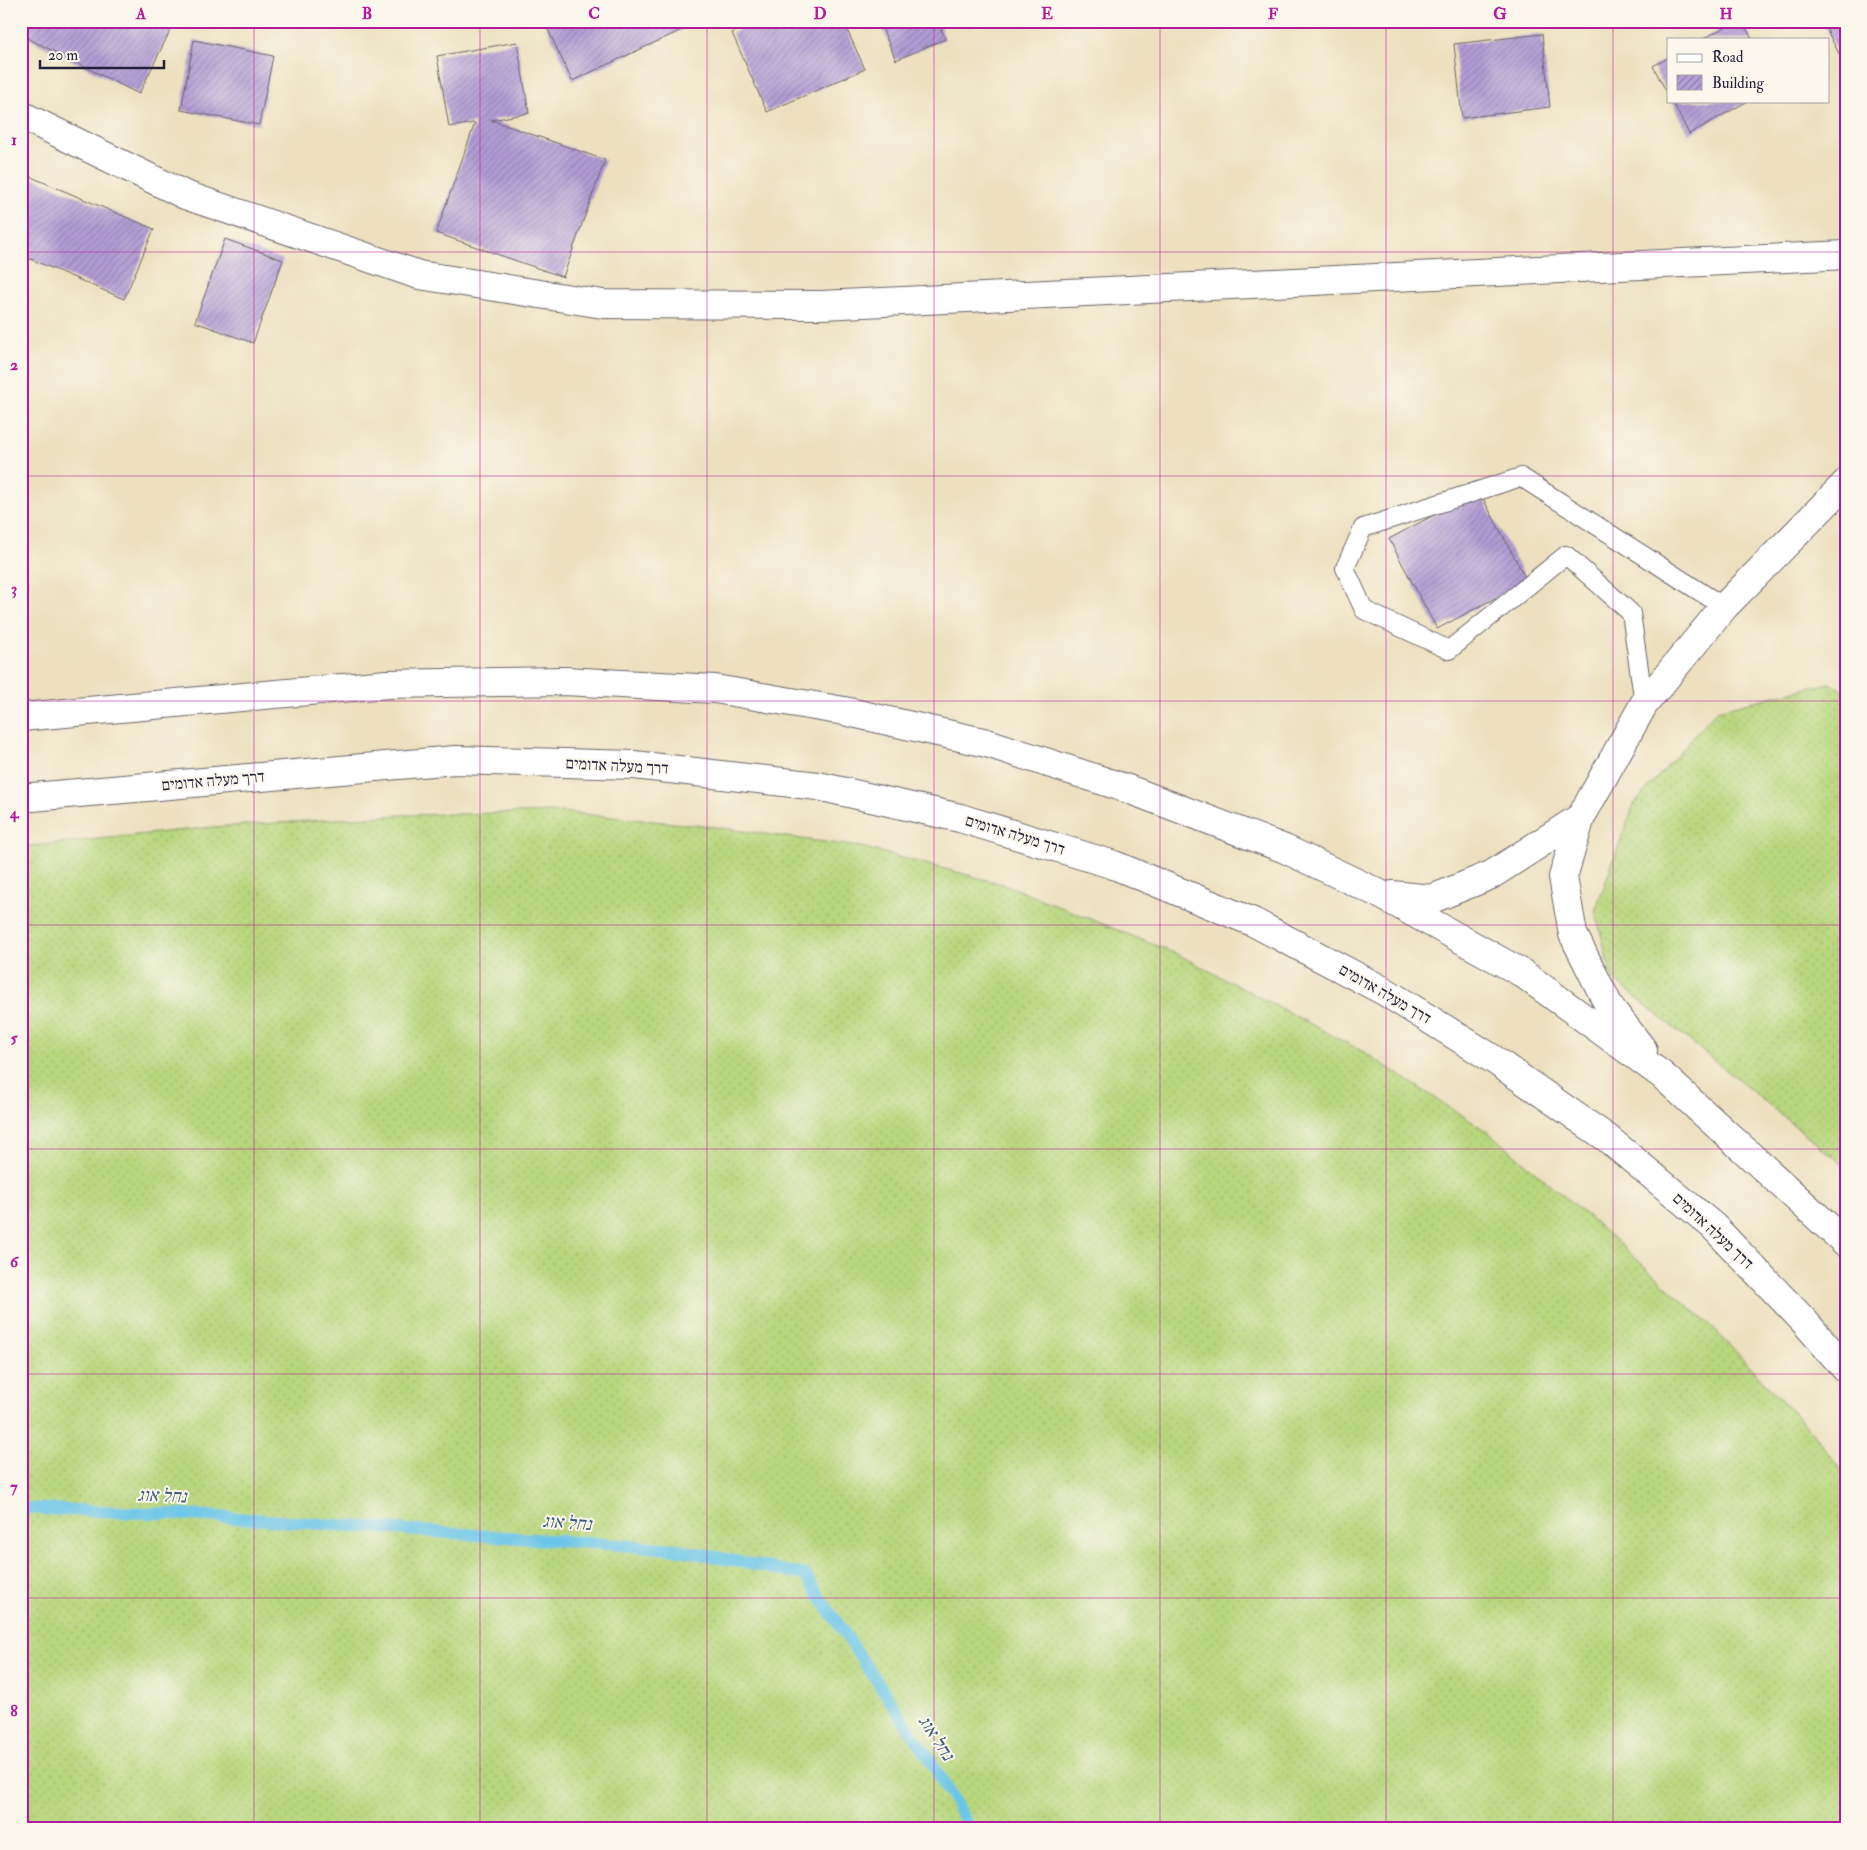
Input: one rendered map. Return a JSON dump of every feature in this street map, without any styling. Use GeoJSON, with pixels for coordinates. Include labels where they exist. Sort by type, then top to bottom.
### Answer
{"type":"FeatureCollection","features":[{"type":"Feature","properties":{"kind":"main road"},"geometry":{"type":"LineString","coordinates":[[21,115],[185,195],[419,275],[603,304],[822,305],[1846,255]]}},
{"type":"Feature","properties":{"kind":"main road"},"geometry":{"type":"LineString","coordinates":[[1662,1075],[1609,1006],[1572,934],[1563,877],[1581,817],[1644,704],[1724,608],[1846,484]]}},
{"type":"Feature","properties":{"kind":"main road"},"geometry":{"type":"LineString","coordinates":[[21,717],[387,684],[565,681],[714,689],[844,711],[987,743],[1128,789],[1285,848],[1378,894],[1522,973],[1662,1075],[1846,1243]]}},
{"type":"Feature","properties":{"kind":"main road","name":"דרך מעלה אדומים"},"geometry":{"type":"LineString","coordinates":[[21,798],[455,760],[634,764],[818,786],[960,818],[1114,865],[1253,922],[1384,991],[1494,1059],[1607,1138],[1713,1226],[1804,1321],[1846,1369]]}},
{"type":"Feature","properties":{"kind":"main road"},"geometry":{"type":"LineString","coordinates":[[1378,894],[1432,899],[1491,875],[1581,817]]}},
{"type":"Feature","properties":{"kind":"lane"},"geometry":{"type":"LineString","coordinates":[[1644,704],[1631,613],[1566,555],[1449,650],[1364,610],[1345,568],[1363,528],[1521,477],[1724,608]]}},
{"type":"Feature","properties":{"kind":"green space"},"geometry":{"type":"Polygon","coordinates":[[[1829,683],[1846,692],[1846,1167],[1612,978],[1595,911],[1634,804],[1717,710],[1829,683]]]}},
{"type":"Feature","properties":{"kind":"green space"},"geometry":{"type":"Polygon","coordinates":[[[561,812],[714,827],[861,847],[1006,885],[1177,954],[1362,1051],[1488,1132],[1604,1230],[1714,1329],[1810,1430],[1846,1475],[1846,1829],[21,1829],[21,847],[214,827],[400,815],[561,812]]]}},
{"type":"Feature","properties":{"kind":"building"},"geometry":{"type":"Polygon","coordinates":[[[21,21],[155,21],[171,29],[139,94],[21,35],[21,21]]]}},
{"type":"Feature","properties":{"kind":"building"},"geometry":{"type":"Polygon","coordinates":[[[544,21],[701,21],[572,81],[544,21]]]}},
{"type":"Feature","properties":{"kind":"building"},"geometry":{"type":"Polygon","coordinates":[[[758,21],[843,21],[865,69],[767,112],[732,33],[758,21]]]}},
{"type":"Feature","properties":{"kind":"building"},"geometry":{"type":"Polygon","coordinates":[[[879,21],[938,21],[945,39],[896,60],[879,21]]]}},
{"type":"Feature","properties":{"kind":"building"},"geometry":{"type":"Polygon","coordinates":[[[965,21],[987,21],[987,22],[967,27],[965,21]]]}},
{"type":"Feature","properties":{"kind":"building"},"geometry":{"type":"Polygon","coordinates":[[[1736,21],[1742,21],[1751,38],[1705,38],[1736,21]]]}},
{"type":"Feature","properties":{"kind":"building"},"geometry":{"type":"Polygon","coordinates":[[[1822,21],[1846,21],[1846,67],[1822,21]]]}},
{"type":"Feature","properties":{"kind":"building"},"geometry":{"type":"Polygon","coordinates":[[[1542,34],[1550,107],[1462,118],[1454,44],[1542,34]]]}},
{"type":"Feature","properties":{"kind":"building"},"geometry":{"type":"Polygon","coordinates":[[[194,40],[273,56],[259,125],[181,110],[194,40]]]}},
{"type":"Feature","properties":{"kind":"building"},"geometry":{"type":"Polygon","coordinates":[[[517,42],[529,113],[491,120],[605,160],[563,277],[436,233],[475,123],[449,127],[437,56],[517,42]]]}},
{"type":"Feature","properties":{"kind":"building"},"geometry":{"type":"Polygon","coordinates":[[[1667,59],[1667,93],[1653,66],[1667,59]]]}},
{"type":"Feature","properties":{"kind":"building"},"geometry":{"type":"Polygon","coordinates":[[[1673,102],[1746,102],[1689,134],[1673,102]]]}},
{"type":"Feature","properties":{"kind":"building"},"geometry":{"type":"Polygon","coordinates":[[[24,174],[154,229],[124,299],[21,255],[21,180],[24,174]]]}},
{"type":"Feature","properties":{"kind":"building"},"geometry":{"type":"Polygon","coordinates":[[[225,239],[283,260],[253,343],[195,322],[225,239]]]}},
{"type":"Feature","properties":{"kind":"building"},"geometry":{"type":"Polygon","coordinates":[[[1479,491],[1527,581],[1437,629],[1389,539],[1479,491]]]}},
{"type":"Feature","properties":{"kind":"waterway","name":"נחל אוג"},"geometry":{"type":"LineString","coordinates":[[21,1508],[193,1515],[676,1549],[805,1575],[931,1761],[970,1829]]}}]}
